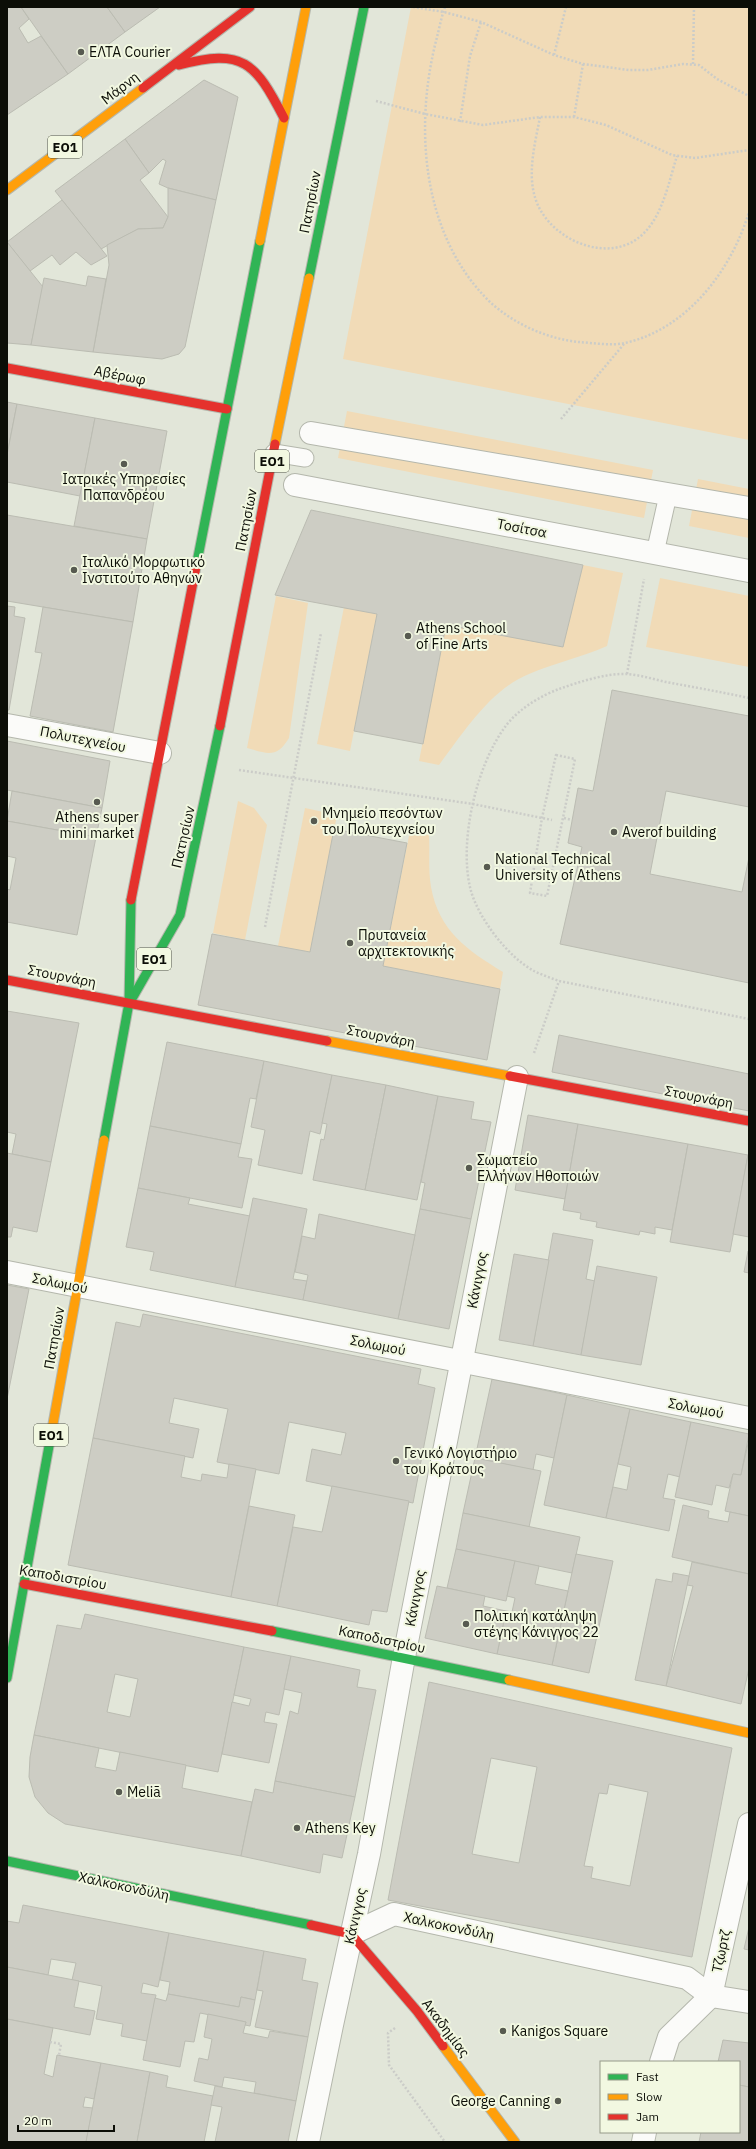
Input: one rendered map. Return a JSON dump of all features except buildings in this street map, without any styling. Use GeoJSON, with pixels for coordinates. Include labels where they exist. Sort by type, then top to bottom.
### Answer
{"type":"FeatureCollection","features":[{"type":"Feature","properties":{"kind":"main road","name":"Μάρνη"},"geometry":{"type":"LineString","coordinates":[[7,190],[250,7]]}},
{"type":"Feature","properties":{"kind":"main road","name":"Πατησίων"},"geometry":{"type":"LineString","coordinates":[[7,1678],[129,1003],[130,909],[306,7]]}},
{"type":"Feature","properties":{"kind":"main road","name":"Πατησίων"},"geometry":{"type":"LineString","coordinates":[[129,1003],[180,915],[213,764],[364,7]]}},
{"type":"Feature","properties":{"kind":"main road"},"geometry":{"type":"LineString","coordinates":[[168,68],[199,59],[228,57],[249,64],[267,84],[284,118]]}},
{"type":"Feature","properties":{"kind":"main road","name":"Αβέρωφ"},"geometry":{"type":"LineString","coordinates":[[7,368],[227,409]]}},
{"type":"Feature","properties":{"kind":"main road","name":"Στουρνάρη"},"geometry":{"type":"LineString","coordinates":[[7,980],[749,1121]]}},
{"type":"Feature","properties":{"kind":"main road","name":"Καποδιστρίου"},"geometry":{"type":"LineString","coordinates":[[13,1582],[62,1590],[404,1657],[749,1733]]}},
{"type":"Feature","properties":{"kind":"main road","name":"Χαλκοκονδύλη"},"geometry":{"type":"LineString","coordinates":[[7,1862],[351,1934]]}},
{"type":"Feature","properties":{"kind":"main road","name":"Ακαδημίας"},"geometry":{"type":"LineString","coordinates":[[351,1934],[417,2011],[515,2142]]}},
{"type":"Feature","properties":{"kind":"street"},"geometry":{"type":"LineString","coordinates":[[311,433],[749,508]]}},
{"type":"Feature","properties":{"kind":"street","name":"Τοσίτσα"},"geometry":{"type":"LineString","coordinates":[[295,484],[749,571]]}},
{"type":"Feature","properties":{"kind":"street","name":"Πολυτεχνείου"},"geometry":{"type":"LineString","coordinates":[[7,724],[160,753]]}},
{"type":"Feature","properties":{"kind":"street","name":"Κάνιγγος"},"geometry":{"type":"LineString","coordinates":[[308,2142],[369,1854],[404,1657],[517,1077]]}},
{"type":"Feature","properties":{"kind":"street","name":"Σολωμού"},"geometry":{"type":"LineString","coordinates":[[7,1272],[749,1418]]}},
{"type":"Feature","properties":{"kind":"street","name":"Τζωρτζ"},"geometry":{"type":"LineString","coordinates":[[711,1996],[749,1824]]}},
{"type":"Feature","properties":{"kind":"street","name":"Χαλκοκονδύλη"},"geometry":{"type":"LineString","coordinates":[[351,1934],[394,1914],[687,1978],[711,1996],[749,2002]]}},
{"type":"Feature","properties":{"kind":"street"},"geometry":{"type":"LineString","coordinates":[[661,2061],[669,2037],[711,1996]]}},
{"type":"Feature","properties":{"kind":"lane"},"geometry":{"type":"LineString","coordinates":[[274,453],[305,458]]}},
{"type":"Feature","properties":{"kind":"lane"},"geometry":{"type":"LineString","coordinates":[[655,553],[668,495]]}},
{"type":"Feature","properties":{"kind":"path"},"geometry":{"type":"LineString","coordinates":[[413,7],[444,12],[481,22],[554,55],[582,64],[629,70],[648,70],[693,64],[699,65],[717,79],[749,96]]}},
{"type":"Feature","properties":{"kind":"path"},"geometry":{"type":"LineString","coordinates":[[446,7],[432,58],[425,114],[430,182],[438,217],[453,253],[473,283],[504,313],[542,334],[565,340],[624,344],[661,330],[692,308],[708,291],[736,246],[749,212]]}},
{"type":"Feature","properties":{"kind":"path"},"geometry":{"type":"LineString","coordinates":[[554,55],[566,7]]}},
{"type":"Feature","properties":{"kind":"path"},"geometry":{"type":"LineString","coordinates":[[693,64],[694,7]]}},
{"type":"Feature","properties":{"kind":"path"},"geometry":{"type":"LineString","coordinates":[[460,122],[470,56],[481,22]]}},
{"type":"Feature","properties":{"kind":"path"},"geometry":{"type":"LineString","coordinates":[[574,117],[582,64]]}},
{"type":"Feature","properties":{"kind":"path"},"geometry":{"type":"LineString","coordinates":[[376,100],[425,114],[460,122],[483,125],[540,117],[574,117],[606,125],[677,156],[695,158],[749,150]]}},
{"type":"Feature","properties":{"kind":"path"},"geometry":{"type":"LineString","coordinates":[[540,117],[532,164],[532,182],[537,204],[553,226],[569,239],[585,245],[603,248],[621,246],[633,241],[644,233],[651,224],[662,202],[677,156]]}},
{"type":"Feature","properties":{"kind":"path"},"geometry":{"type":"LineString","coordinates":[[561,419],[624,344]]}},
{"type":"Feature","properties":{"kind":"path"},"geometry":{"type":"LineString","coordinates":[[627,674],[645,575]]}},
{"type":"Feature","properties":{"kind":"path"},"geometry":{"type":"LineString","coordinates":[[265,927],[321,633]]}},
{"type":"Feature","properties":{"kind":"path"},"geometry":{"type":"LineString","coordinates":[[749,698],[627,674],[604,677],[560,689],[539,698],[522,710],[505,726],[491,748],[480,775],[473,804],[466,863],[472,892],[480,913],[496,936],[514,955],[532,970],[559,982],[749,1020]]}},
{"type":"Feature","properties":{"kind":"path"},"geometry":{"type":"LineString","coordinates":[[556,755],[575,759],[564,818],[547,896],[530,893],[542,818],[556,755]]}},
{"type":"Feature","properties":{"kind":"path"},"geometry":{"type":"LineString","coordinates":[[213,764],[244,772],[294,780],[473,804],[552,820]]}},
{"type":"Feature","properties":{"kind":"path"},"geometry":{"type":"LineString","coordinates":[[564,818],[572,820]]}},
{"type":"Feature","properties":{"kind":"path"},"geometry":{"type":"LineString","coordinates":[[539,1081],[529,1068],[559,982]]}},
{"type":"Feature","properties":{"kind":"path"},"geometry":{"type":"LineString","coordinates":[[388,2033],[389,2065],[445,2142]]}},
{"type":"Feature","properties":{"kind":"path"},"geometry":{"type":"LineString","coordinates":[[50,2042],[61,2044],[59,2055]]}},
{"type":"Feature","properties":{"kind":"shaded area"},"geometry":{"type":"Polygon","coordinates":[[[411,7],[749,7],[749,440],[343,359],[411,7]]]}},
{"type":"Feature","properties":{"kind":"shaded area"},"geometry":{"type":"Polygon","coordinates":[[[347,411],[653,470],[644,518],[338,458],[347,411]]]}},
{"type":"Feature","properties":{"kind":"shaded area"},"geometry":{"type":"Polygon","coordinates":[[[698,479],[749,489],[749,538],[689,526],[698,479]]]}},
{"type":"Feature","properties":{"kind":"shaded area"},"geometry":{"type":"Polygon","coordinates":[[[583,565],[623,573],[607,646],[539,670],[515,681],[502,690],[479,713],[439,765],[419,761],[446,624],[583,565]]]}},
{"type":"Feature","properties":{"kind":"shaded area"},"geometry":{"type":"Polygon","coordinates":[[[660,578],[749,596],[749,667],[646,647],[660,578]]]}},
{"type":"Feature","properties":{"kind":"shaded area"},"geometry":{"type":"Polygon","coordinates":[[[276,596],[308,603],[289,738],[276,752],[266,753],[247,748],[276,596]]]}},
{"type":"Feature","properties":{"kind":"shaded area"},"geometry":{"type":"Polygon","coordinates":[[[344,607],[377,614],[350,751],[317,744],[344,607]]]}},
{"type":"Feature","properties":{"kind":"shaded area"},"geometry":{"type":"Polygon","coordinates":[[[238,801],[254,808],[267,825],[245,940],[213,933],[238,801]]]}},
{"type":"Feature","properties":{"kind":"shaded area"},"geometry":{"type":"Polygon","coordinates":[[[305,808],[337,815],[310,952],[278,946],[305,808]]]}},
{"type":"Feature","properties":{"kind":"shaded area"},"geometry":{"type":"Polygon","coordinates":[[[410,831],[429,835],[431,887],[441,916],[456,938],[478,956],[503,972],[500,989],[383,966],[410,831]]]}},
{"type":"Feature","properties":{"kind":"traffic: fast"},"geometry":{"type":"LineString","coordinates":[[309,278],[364,7]]}},
{"type":"Feature","properties":{"kind":"traffic: fast"},"geometry":{"type":"LineString","coordinates":[[197,562],[260,241]]}},
{"type":"Feature","properties":{"kind":"traffic: fast"},"geometry":{"type":"LineString","coordinates":[[130,1002],[180,915],[220,726]]}},
{"type":"Feature","properties":{"kind":"traffic: fast"},"geometry":{"type":"LineString","coordinates":[[104,1140],[129,1003],[131,900]]}},
{"type":"Feature","properties":{"kind":"traffic: fast"},"geometry":{"type":"LineString","coordinates":[[7,1678],[51,1435]]}},
{"type":"Feature","properties":{"kind":"traffic: fast"},"geometry":{"type":"LineString","coordinates":[[272,1631],[509,1680]]}},
{"type":"Feature","properties":{"kind":"traffic: fast"},"geometry":{"type":"LineString","coordinates":[[7,1861],[311,1925]]}},
{"type":"Feature","properties":{"kind":"traffic: slow"},"geometry":{"type":"LineString","coordinates":[[260,241],[306,7]]}},
{"type":"Feature","properties":{"kind":"traffic: slow"},"geometry":{"type":"LineString","coordinates":[[7,190],[143,88]]}},
{"type":"Feature","properties":{"kind":"traffic: slow"},"geometry":{"type":"LineString","coordinates":[[275,444],[309,278]]}},
{"type":"Feature","properties":{"kind":"traffic: slow"},"geometry":{"type":"LineString","coordinates":[[327,1041],[510,1076]]}},
{"type":"Feature","properties":{"kind":"traffic: slow"},"geometry":{"type":"LineString","coordinates":[[51,1435],[104,1140]]}},
{"type":"Feature","properties":{"kind":"traffic: slow"},"geometry":{"type":"LineString","coordinates":[[509,1680],[749,1733]]}},
{"type":"Feature","properties":{"kind":"traffic: slow"},"geometry":{"type":"LineString","coordinates":[[443,2046],[515,2142]]}},
{"type":"Feature","properties":{"kind":"traffic: jam"},"geometry":{"type":"LineString","coordinates":[[143,88],[250,7]]}},
{"type":"Feature","properties":{"kind":"traffic: jam"},"geometry":{"type":"LineString","coordinates":[[179,65],[218,58],[233,60],[245,64],[255,72],[264,84],[284,118]]}},
{"type":"Feature","properties":{"kind":"traffic: jam"},"geometry":{"type":"LineString","coordinates":[[7,368],[227,409]]}},
{"type":"Feature","properties":{"kind":"traffic: jam"},"geometry":{"type":"LineString","coordinates":[[220,726],[275,444]]}},
{"type":"Feature","properties":{"kind":"traffic: jam"},"geometry":{"type":"LineString","coordinates":[[131,900],[197,562]]}},
{"type":"Feature","properties":{"kind":"traffic: jam"},"geometry":{"type":"LineString","coordinates":[[7,980],[327,1041]]}},
{"type":"Feature","properties":{"kind":"traffic: jam"},"geometry":{"type":"LineString","coordinates":[[510,1076],[749,1121]]}},
{"type":"Feature","properties":{"kind":"traffic: jam"},"geometry":{"type":"LineString","coordinates":[[24,1584],[272,1631]]}},
{"type":"Feature","properties":{"kind":"traffic: jam"},"geometry":{"type":"LineString","coordinates":[[311,1925],[351,1934],[417,2011],[443,2046]]}},
{"type":"Feature","properties":{"kind":"place","name":"ΕΛΤΑ Courier"},"geometry":{"type":"Point","coordinates":[81,52]}},
{"type":"Feature","properties":{"kind":"place","name":"Ιατρικές Υπηρεσίες Παπανδρέου"},"geometry":{"type":"Point","coordinates":[124,464]}},
{"type":"Feature","properties":{"kind":"place","name":"Ιταλικό Μορφωτικό Ινστιτούτο Αθηνών"},"geometry":{"type":"Point","coordinates":[74,570]}},
{"type":"Feature","properties":{"kind":"place","name":"Athens School of Fine Arts"},"geometry":{"type":"Point","coordinates":[408,636]}},
{"type":"Feature","properties":{"kind":"place","name":"Athens super mini market"},"geometry":{"type":"Point","coordinates":[97,802]}},
{"type":"Feature","properties":{"kind":"place","name":"Μνημείο πεσόντων του Πολυτεχνείου"},"geometry":{"type":"Point","coordinates":[314,821]}},
{"type":"Feature","properties":{"kind":"place","name":"Averof building"},"geometry":{"type":"Point","coordinates":[614,832]}},
{"type":"Feature","properties":{"kind":"place","name":"National Technical University of Athens"},"geometry":{"type":"Point","coordinates":[487,867]}},
{"type":"Feature","properties":{"kind":"place","name":"Πρυτανεία αρχιτεκτονικής"},"geometry":{"type":"Point","coordinates":[350,943]}},
{"type":"Feature","properties":{"kind":"place","name":"Σωματείο Ελλήνων Ηθοποιών"},"geometry":{"type":"Point","coordinates":[469,1168]}},
{"type":"Feature","properties":{"kind":"place","name":"Γενικό Λογιστήριο του Κράτους"},"geometry":{"type":"Point","coordinates":[396,1461]}},
{"type":"Feature","properties":{"kind":"place","name":"Πολιτική κατάληψη στέγης Κάνιγγος 22"},"geometry":{"type":"Point","coordinates":[466,1624]}},
{"type":"Feature","properties":{"kind":"place","name":"Meliã"},"geometry":{"type":"Point","coordinates":[119,1792]}},
{"type":"Feature","properties":{"kind":"place","name":"Athens Key"},"geometry":{"type":"Point","coordinates":[297,1828]}},
{"type":"Feature","properties":{"kind":"place","name":"Kanigos Square"},"geometry":{"type":"Point","coordinates":[503,2031]}},
{"type":"Feature","properties":{"kind":"place","name":"George Canning"},"geometry":{"type":"Point","coordinates":[558,2101]}}]}
